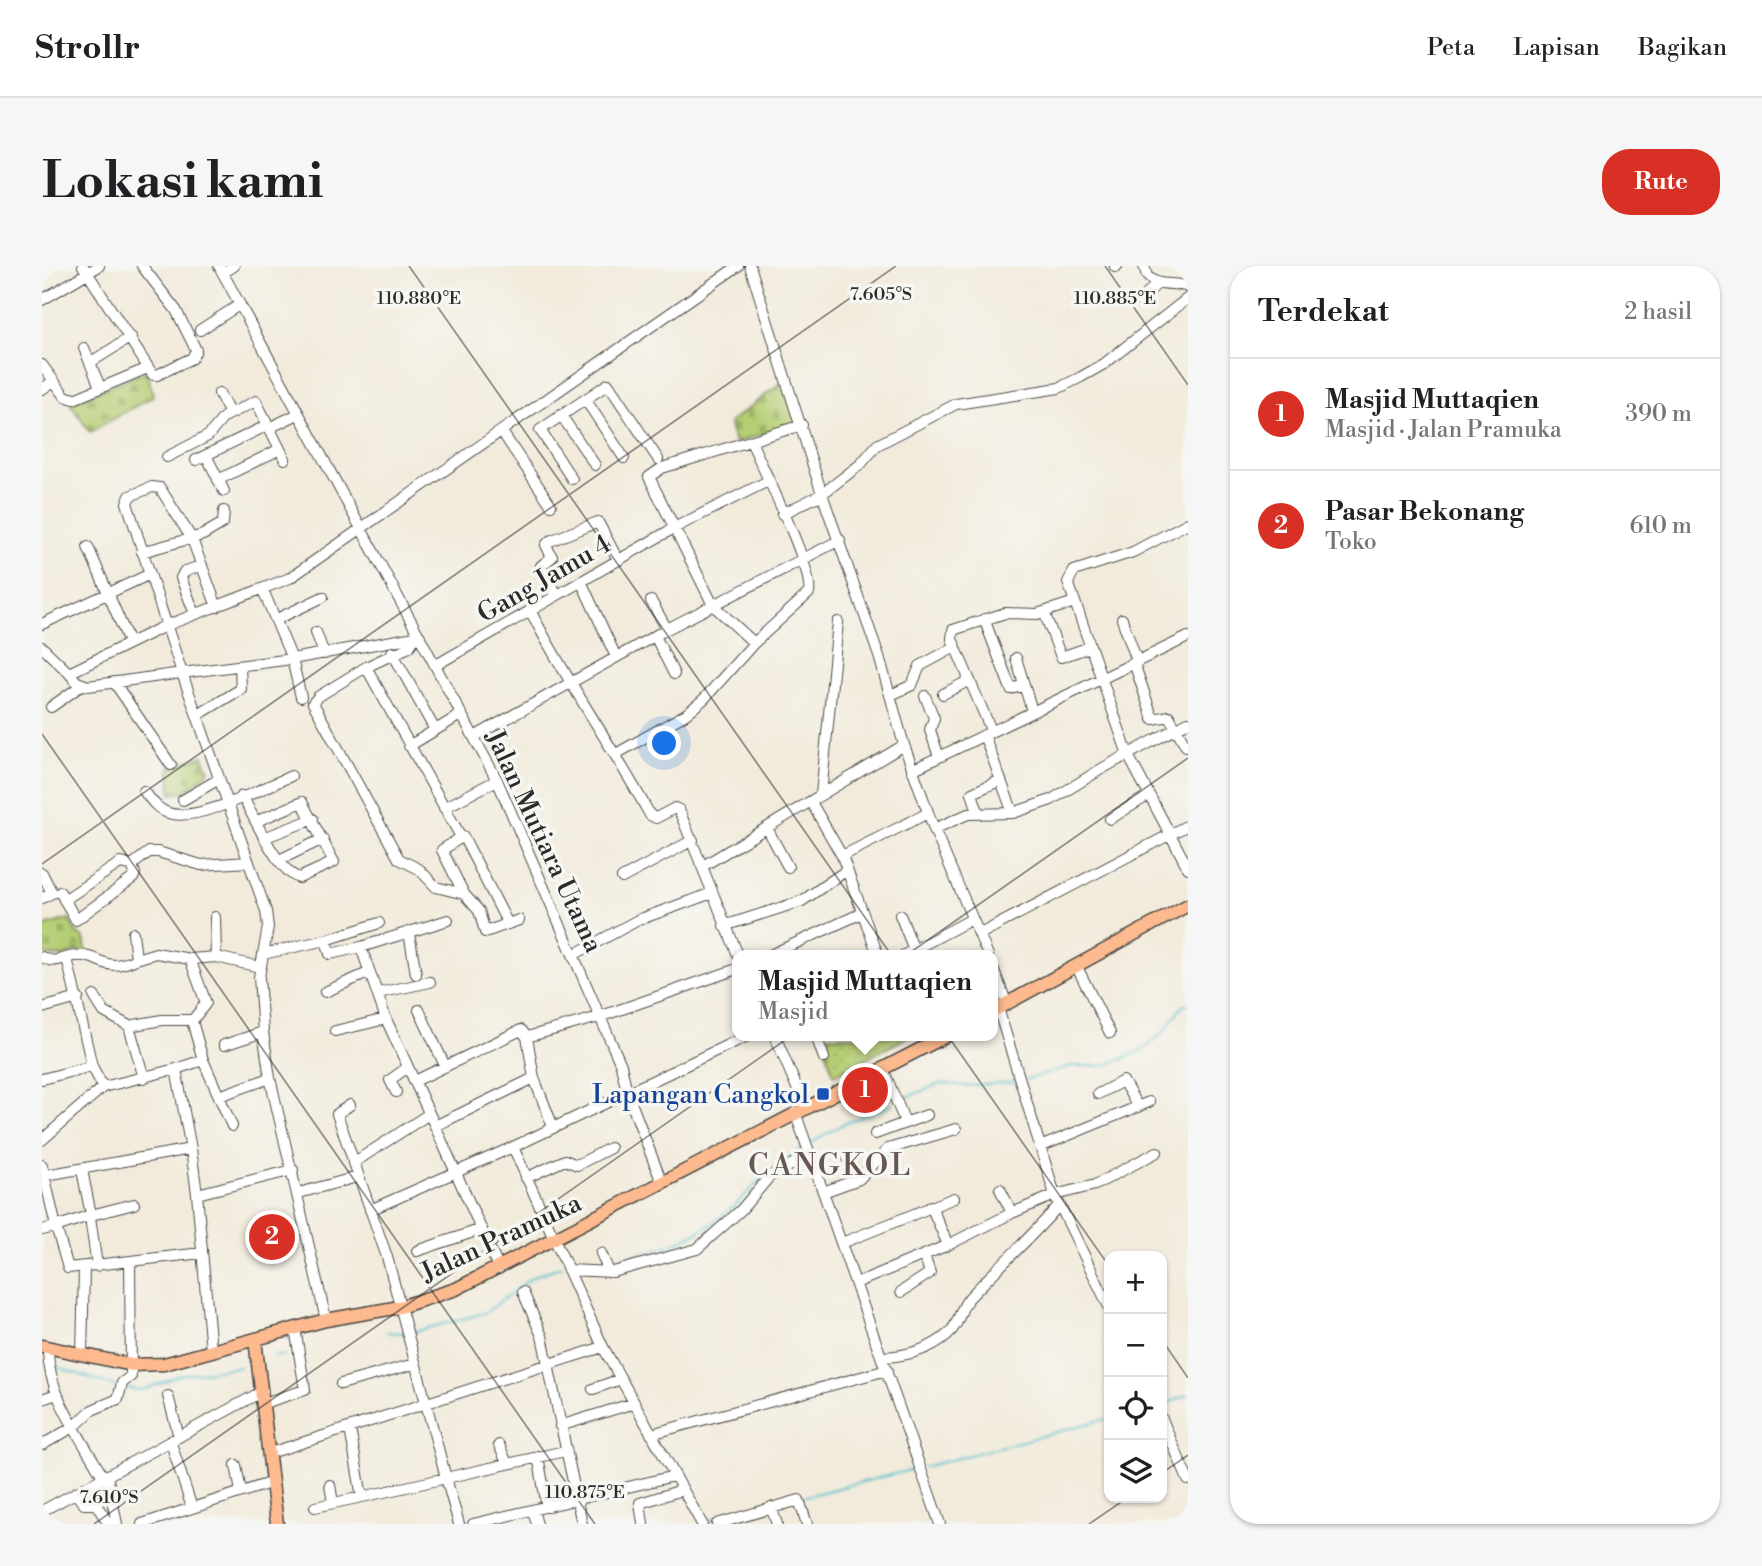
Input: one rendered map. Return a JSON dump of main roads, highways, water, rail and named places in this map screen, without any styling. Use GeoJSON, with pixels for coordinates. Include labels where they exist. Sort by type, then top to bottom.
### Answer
{"type":"FeatureCollection","features":[{"type":"Feature","properties":{"kind":"main road"},"geometry":{"type":"LineString","coordinates":[[999,1008],[1188,905]]}},
{"type":"Feature","properties":{"kind":"main road","name":"Jalan Pramuka"},"geometry":{"type":"LineString","coordinates":[[47,1355],[82,1354],[132,1365],[183,1360],[326,1320],[400,1307],[456,1289],[934,1041]]}},
{"type":"Feature","properties":{"kind":"main road"},"geometry":{"type":"LineString","coordinates":[[255,1339],[277,1524]]}},
{"type":"Feature","properties":{"kind":"waterway"},"geometry":{"type":"LineString","coordinates":[[1026,1080],[1071,1066],[1102,1066],[1146,1048],[1163,1033],[1182,1006],[1188,1004]]}},
{"type":"Feature","properties":{"kind":"waterway"},"geometry":{"type":"LineString","coordinates":[[900,1100],[942,1083],[967,1086],[1017,1082]]}},
{"type":"Feature","properties":{"kind":"waterway"},"geometry":{"type":"LineString","coordinates":[[809,1144],[843,1124],[892,1105]]}},
{"type":"Feature","properties":{"kind":"waterway"},"geometry":{"type":"LineString","coordinates":[[775,1168],[804,1147]]}},
{"type":"Feature","properties":{"kind":"waterway"},"geometry":{"type":"LineString","coordinates":[[609,1261],[657,1249],[694,1234],[726,1213],[762,1178]]}},
{"type":"Feature","properties":{"kind":"waterway"},"geometry":{"type":"LineString","coordinates":[[570,1263],[600,1263]]}},
{"type":"Feature","properties":{"kind":"waterway"},"geometry":{"type":"LineString","coordinates":[[413,1332],[485,1313],[534,1276],[562,1266]]}},
{"type":"Feature","properties":{"kind":"waterway"},"geometry":{"type":"LineString","coordinates":[[387,1332],[404,1333]]}},
{"type":"Feature","properties":{"kind":"waterway"},"geometry":{"type":"LineString","coordinates":[[275,1356],[286,1355]]}},
{"type":"Feature","properties":{"kind":"waterway"},"geometry":{"type":"LineString","coordinates":[[53,1366],[118,1387]]}},
{"type":"Feature","properties":{"kind":"waterway"},"geometry":{"type":"LineString","coordinates":[[123,1388],[143,1390],[180,1375],[240,1367]]}},
{"type":"Feature","properties":{"kind":"waterway"},"geometry":{"type":"LineString","coordinates":[[1167,1403],[1188,1395]]}},
{"type":"Feature","properties":{"kind":"waterway"},"geometry":{"type":"LineString","coordinates":[[924,1467],[1104,1419]]}},
{"type":"Feature","properties":{"kind":"waterway"},"geometry":{"type":"LineString","coordinates":[[802,1497],[915,1469]]}},
{"type":"Feature","properties":{"kind":"waterway"},"geometry":{"type":"LineString","coordinates":[[707,1521],[769,1504]]}},
{"type":"Feature","properties":{"kind":"place","name":"Masjid Muttaqien"},"geometry":{"type":"Point","coordinates":[865,1090]}},
{"type":"Feature","properties":{"kind":"place","name":"Lapangan Cangkol"},"geometry":{"type":"Point","coordinates":[823,1094]}},
{"type":"Feature","properties":{"kind":"place","name":"Pasar Bekonang"},"geometry":{"type":"Point","coordinates":[272,1237]}},
{"type":"Feature","properties":{"kind":"district","name":"CANGKOL"},"geometry":{"type":"Point","coordinates":[830,1165]}}]}
